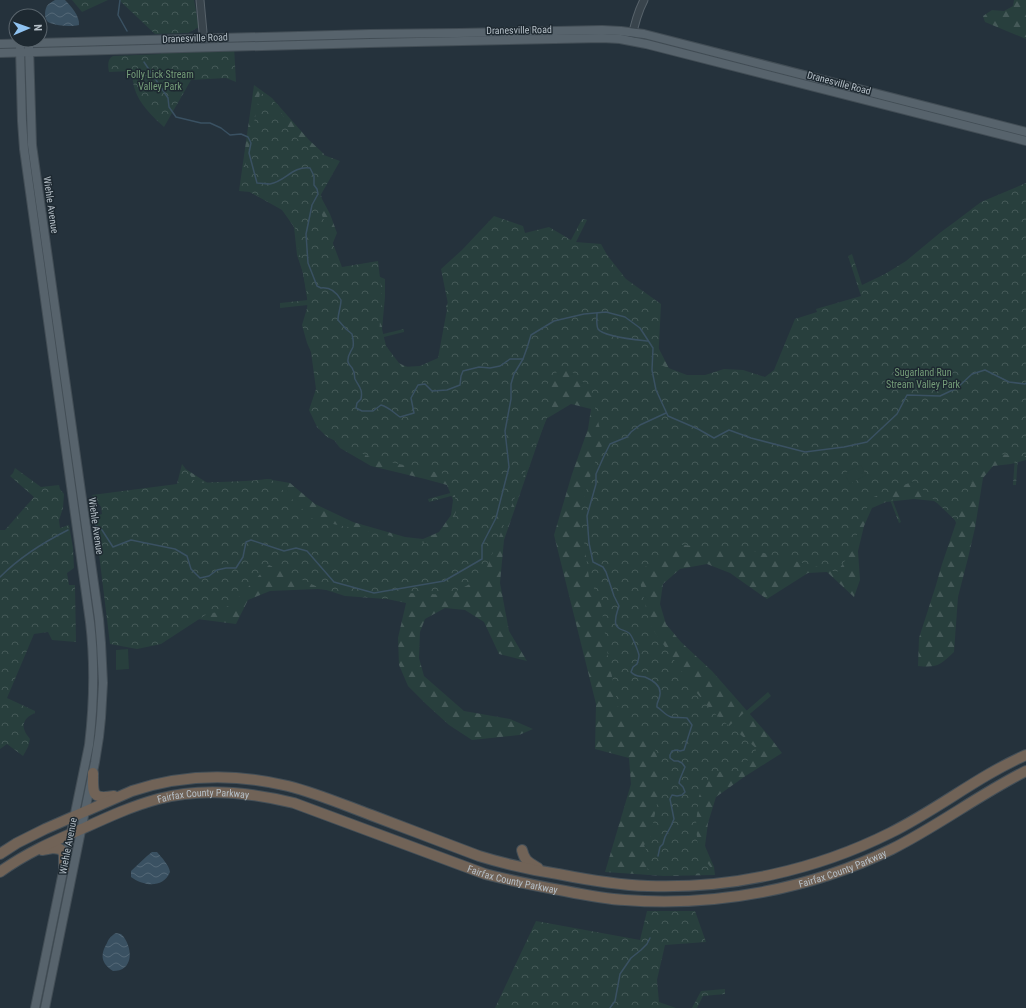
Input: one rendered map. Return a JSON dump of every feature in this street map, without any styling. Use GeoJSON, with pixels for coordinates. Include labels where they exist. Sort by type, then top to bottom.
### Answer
{"type":"FeatureCollection","features":[{"type":"Feature","properties":{"kind":"highway","name":"Fairfax County Parkway"},"geometry":{"type":"LineString","coordinates":[[0,854],[31,836],[145,787],[164,782],[201,777],[240,778],[288,786],[320,796],[498,862],[598,882],[649,886],[706,884],[734,881],[778,873],[803,867],[835,856],[906,825],[987,775],[1026,755]]}},
{"type":"Feature","properties":{"kind":"highway","name":"Fairfax County Parkway"},"geometry":{"type":"LineString","coordinates":[[0,872],[23,856],[71,833],[136,806],[167,797],[200,792],[217,792],[251,794],[294,803],[485,874],[514,881],[624,900],[672,901],[725,898],[781,888],[850,867],[917,836],[996,787],[1026,771]]}},
{"type":"Feature","properties":{"kind":"highway"},"geometry":{"type":"LineString","coordinates":[[93,773],[93,791],[97,797],[126,794]]}},
{"type":"Feature","properties":{"kind":"highway"},"geometry":{"type":"LineString","coordinates":[[23,856],[49,848],[60,849],[64,853],[64,869]]}},
{"type":"Feature","properties":{"kind":"highway"},"geometry":{"type":"LineString","coordinates":[[522,850],[523,857],[526,861],[545,872]]}},
{"type":"Feature","properties":{"kind":"main road","name":"Dranesville Road"},"geometry":{"type":"LineString","coordinates":[[48,43],[370,34],[595,30],[633,32],[1026,132]]}},
{"type":"Feature","properties":{"kind":"main road","name":"Dranesville Road"},"geometry":{"type":"LineString","coordinates":[[0,53],[370,43],[595,38],[611,39],[646,44],[1026,141]]}},
{"type":"Feature","properties":{"kind":"main road","name":"Wiehle Avenue"},"geometry":{"type":"LineString","coordinates":[[19,48],[23,137],[26,165],[91,635],[94,692],[89,745],[35,1008]]}},
{"type":"Feature","properties":{"kind":"main road","name":"Wiehle Avenue"},"geometry":{"type":"LineString","coordinates":[[29,48],[32,145],[83,506],[101,643],[103,670],[102,718],[93,773],[45,1008]]}},
{"type":"Feature","properties":{"kind":"main road"},"geometry":{"type":"LineString","coordinates":[[32,145],[35,102],[34,68],[36,59],[41,52]]}},
{"type":"Feature","properties":{"kind":"street"},"geometry":{"type":"LineString","coordinates":[[200,0],[204,48]]}},
{"type":"Feature","properties":{"kind":"street"},"geometry":{"type":"LineString","coordinates":[[632,41],[639,9],[644,0]]}},
{"type":"Feature","properties":{"kind":"green space"},"geometry":{"type":"Polygon","coordinates":[[[72,0],[108,0],[82,12],[72,0]]]}},
{"type":"Feature","properties":{"kind":"green space"},"geometry":{"type":"Polygon","coordinates":[[[119,0],[194,0],[199,27],[188,33],[155,34],[119,0]]]}},
{"type":"Feature","properties":{"kind":"green space"},"geometry":{"type":"Polygon","coordinates":[[[1014,0],[1026,0],[1026,39],[985,22],[983,16],[992,10],[1004,11],[1013,6],[1014,0]]]}},
{"type":"Feature","properties":{"kind":"green space","name":"Folly Lick Stream Valley Park"},"geometry":{"type":"Polygon","coordinates":[[[234,46],[236,82],[226,78],[191,80],[164,127],[139,99],[134,87],[131,71],[109,72],[109,61],[113,56],[161,54],[160,49],[234,46]]]}},
{"type":"Feature","properties":{"kind":"green space","name":"Sugarland Run Stream Valley Park"},"geometry":{"type":"Polygon","coordinates":[[[254,85],[272,98],[309,140],[324,154],[318,169],[318,184],[322,199],[330,214],[337,233],[330,250],[329,264],[350,276],[371,273],[385,279],[382,329],[387,350],[394,361],[414,370],[447,358],[451,323],[446,307],[451,295],[521,230],[539,244],[577,245],[607,255],[623,275],[629,291],[673,376],[747,392],[1026,237],[1026,460],[1011,464],[993,466],[983,478],[975,528],[958,597],[954,652],[938,665],[918,666],[919,638],[956,523],[952,512],[934,501],[914,499],[886,502],[872,508],[864,526],[858,551],[860,580],[854,597],[827,572],[808,573],[767,599],[730,573],[707,564],[680,569],[663,584],[660,604],[666,624],[681,642],[712,671],[782,753],[716,797],[708,823],[705,846],[714,867],[715,875],[664,876],[605,872],[631,784],[629,758],[595,749],[596,704],[554,535],[572,474],[588,429],[591,409],[571,404],[546,419],[504,540],[500,583],[509,631],[527,661],[499,654],[484,622],[465,610],[445,608],[425,619],[420,632],[419,658],[424,676],[464,711],[510,719],[533,729],[519,735],[472,740],[449,725],[427,705],[408,686],[399,665],[398,638],[406,603],[368,595],[318,589],[270,591],[248,600],[236,624],[189,618],[171,499],[184,468],[217,489],[267,479],[290,483],[315,504],[353,522],[405,537],[423,539],[439,532],[451,515],[453,500],[447,485],[371,466],[340,448],[326,429],[308,327],[307,298],[303,273],[297,255],[294,227],[282,209],[250,192],[239,191],[254,85]]]}},
{"type":"Feature","properties":{"kind":"green space","name":"Sugarland Run Stream Valley Park"},"geometry":{"type":"Polygon","coordinates":[[[260,93],[266,95],[279,106],[290,133],[313,151],[340,161],[319,198],[320,210],[342,267],[378,261],[382,295],[379,335],[404,329],[404,332],[380,338],[402,367],[420,366],[438,358],[448,304],[441,269],[462,250],[494,216],[523,226],[525,233],[549,227],[571,240],[582,219],[587,220],[576,242],[601,244],[611,262],[626,279],[661,304],[658,364],[687,375],[705,375],[724,369],[743,370],[765,377],[774,370],[795,319],[817,312],[816,309],[861,296],[848,256],[852,254],[862,285],[885,274],[906,261],[981,202],[1026,183],[1026,456],[1018,456],[1016,485],[1013,485],[1015,455],[995,454],[973,479],[957,522],[914,481],[889,491],[901,522],[899,523],[887,492],[871,498],[860,525],[852,551],[837,572],[760,552],[673,544],[638,573],[650,625],[696,692],[711,710],[729,726],[768,692],[771,696],[733,728],[757,749],[737,773],[713,771],[699,796],[696,824],[698,850],[714,872],[680,875],[647,875],[649,857],[644,845],[650,839],[662,778],[654,744],[619,711],[608,657],[601,603],[589,578],[580,512],[593,467],[603,443],[591,390],[574,373],[562,368],[559,369],[547,385],[553,403],[483,577],[449,595],[408,593],[386,599],[345,596],[320,588],[269,565],[233,603],[218,612],[207,614],[161,644],[137,649],[110,644],[99,554],[101,553],[99,543],[97,541],[94,517],[102,514],[101,507],[92,495],[177,484],[182,464],[196,483],[271,479],[314,520],[435,545],[448,531],[456,512],[455,495],[429,502],[428,499],[454,492],[454,486],[444,474],[372,458],[327,437],[317,427],[309,410],[316,389],[311,352],[302,325],[308,305],[280,308],[280,303],[308,300],[295,228],[282,210],[241,187],[260,93]]]}},
{"type":"Feature","properties":{"kind":"green space"},"geometry":{"type":"Polygon","coordinates":[[[861,465],[866,475],[850,484],[844,473],[861,465]]]}},
{"type":"Feature","properties":{"kind":"green space"},"geometry":{"type":"Polygon","coordinates":[[[15,468],[41,487],[59,485],[64,494],[63,508],[59,520],[60,528],[69,525],[73,548],[74,568],[67,573],[69,585],[75,585],[76,642],[52,640],[48,632],[34,634],[7,698],[35,711],[35,713],[28,717],[24,724],[24,730],[30,739],[23,756],[7,744],[0,749],[0,530],[5,530],[34,497],[10,476],[15,468]]]}},
{"type":"Feature","properties":{"kind":"green space"},"geometry":{"type":"Polygon","coordinates":[[[128,649],[129,669],[116,670],[116,650],[128,649]]]}},
{"type":"Feature","properties":{"kind":"green space"},"geometry":{"type":"Polygon","coordinates":[[[647,911],[695,911],[706,942],[665,945],[657,980],[659,1002],[676,1008],[495,1008],[536,921],[640,940],[647,911]]]}},
{"type":"Feature","properties":{"kind":"green space"},"geometry":{"type":"Polygon","coordinates":[[[725,989],[725,994],[703,996],[697,1008],[692,1008],[701,991],[725,989]]]}},
{"type":"Feature","properties":{"kind":"water"},"geometry":{"type":"Polygon","coordinates":[[[55,0],[65,0],[77,15],[79,25],[64,26],[48,22],[48,8],[46,8],[55,0]]]}},
{"type":"Feature","properties":{"kind":"water"},"geometry":{"type":"Polygon","coordinates":[[[152,852],[157,852],[167,864],[170,872],[167,877],[158,883],[147,884],[131,877],[131,871],[152,852]]]}},
{"type":"Feature","properties":{"kind":"water"},"geometry":{"type":"Polygon","coordinates":[[[116,933],[121,934],[124,937],[128,945],[130,955],[128,964],[125,967],[113,971],[104,962],[103,951],[111,936],[116,933]]]}},
{"type":"Feature","properties":{"kind":"waterway"},"geometry":{"type":"LineString","coordinates":[[120,0],[118,15],[127,31]]}},
{"type":"Feature","properties":{"kind":"waterway"},"geometry":{"type":"LineString","coordinates":[[144,62],[168,98],[169,107],[176,117],[201,123],[210,123],[221,128],[230,135],[241,134],[248,137],[251,143],[249,153],[257,183],[270,184],[298,169],[310,168],[314,176],[314,185],[318,194],[312,205],[306,234],[308,263],[317,286],[333,291],[341,300],[338,320],[352,334],[353,347],[349,355],[348,362],[354,371],[355,379],[361,393],[361,399],[357,403],[356,408],[362,411],[373,411],[381,405],[400,417],[414,413],[411,398],[418,385],[425,384],[432,391],[447,390],[460,385],[463,371],[479,367],[490,368],[500,366],[510,359],[523,359]]}},
{"type":"Feature","properties":{"kind":"waterway"},"geometry":{"type":"LineString","coordinates":[[94,524],[102,530],[113,547],[131,540],[175,549],[187,556],[191,569],[200,578],[209,576],[217,570],[236,568],[243,557],[246,542],[251,540],[284,551],[296,548],[307,551],[334,582],[374,593],[444,581],[482,559],[482,545],[496,518],[509,467],[505,431],[511,399],[511,384],[514,374],[523,359],[531,335],[554,321],[584,314],[606,312],[625,317],[640,328],[653,348],[652,370],[656,390],[668,416],[698,429],[714,438],[729,430],[751,438],[805,452],[844,447],[867,442],[897,414],[907,395],[940,396],[957,388],[972,374],[985,370],[1009,382],[1026,383]]}},
{"type":"Feature","properties":{"kind":"waterway"},"geometry":{"type":"LineString","coordinates":[[597,313],[597,327],[601,332],[622,338],[648,341]]}},
{"type":"Feature","properties":{"kind":"waterway"},"geometry":{"type":"LineString","coordinates":[[658,856],[660,847],[663,844],[674,819],[670,799],[672,795],[682,795],[685,792],[679,783],[685,767],[682,763],[674,761],[670,758],[670,755],[672,751],[684,750],[692,725],[687,718],[671,717],[657,707],[660,689],[648,678],[636,676],[631,672],[633,667],[637,664],[639,655],[630,634],[616,625],[615,622],[619,606],[606,572],[603,567],[593,562],[589,543],[587,516],[596,484],[596,474],[610,444],[627,437],[640,425],[666,413]]}},
{"type":"Feature","properties":{"kind":"waterway"},"geometry":{"type":"LineString","coordinates":[[0,577],[32,550],[68,530]]}},
{"type":"Feature","properties":{"kind":"waterway"},"geometry":{"type":"LineString","coordinates":[[610,1008],[615,1001],[620,974],[631,958],[647,944],[650,938]]}}]}
